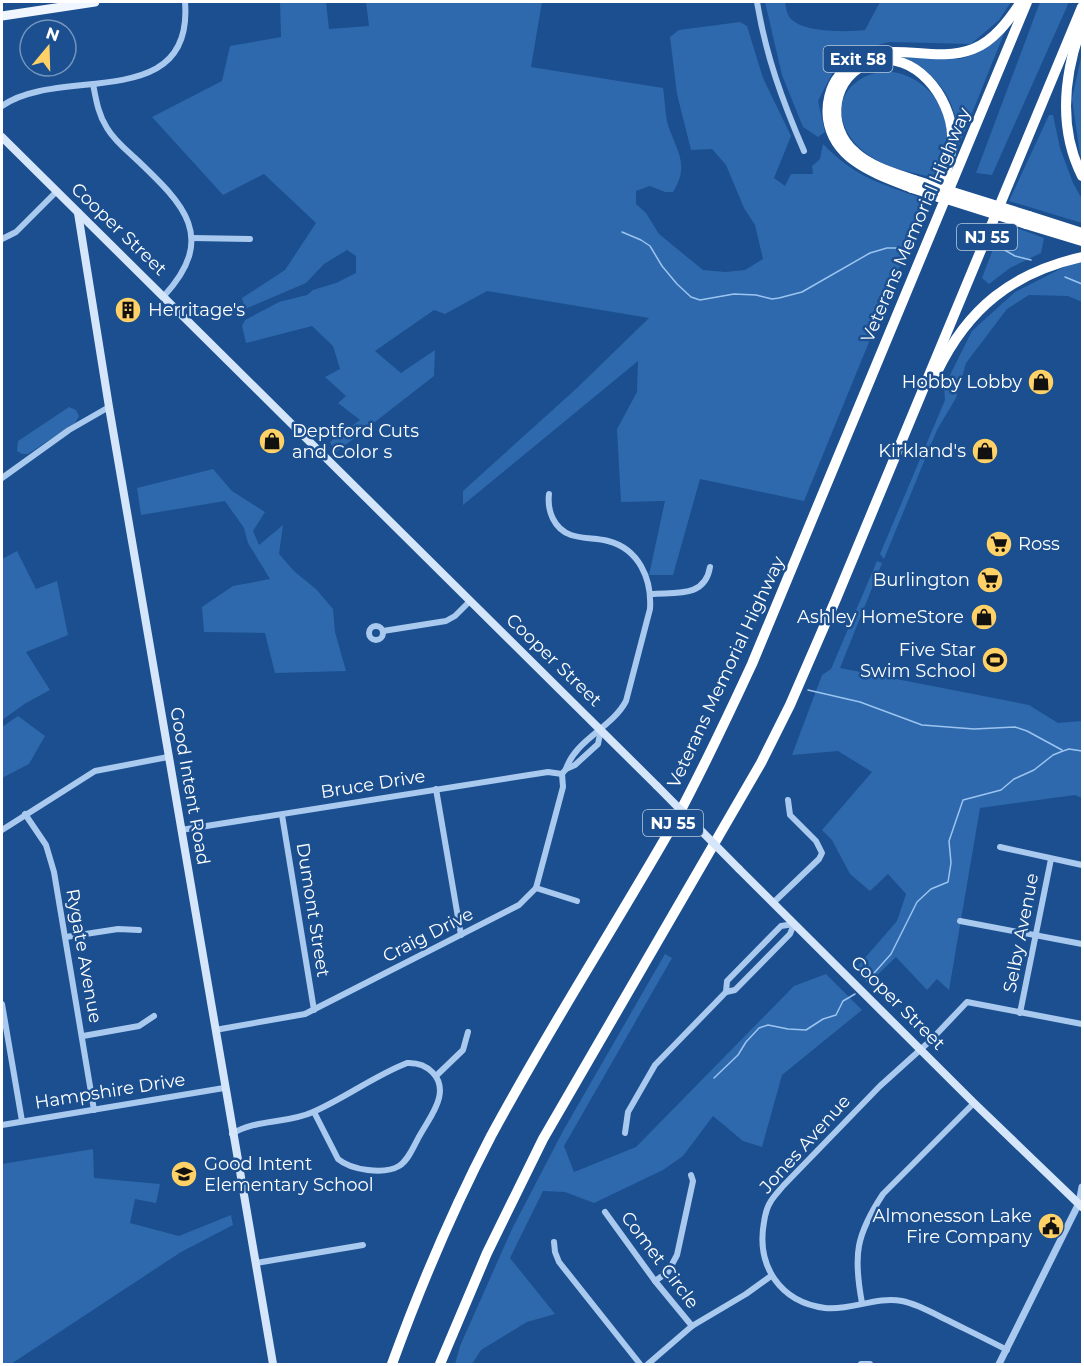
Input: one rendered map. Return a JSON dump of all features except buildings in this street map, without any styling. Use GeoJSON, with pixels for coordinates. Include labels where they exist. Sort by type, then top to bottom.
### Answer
{"type":"FeatureCollection","features":[{"type":"Feature","properties":{"kind":"highway","name":"Exit 58"},"geometry":{"type":"LineString","coordinates":[[1021,2],[1006,22],[980,46],[960,53],[885,52],[859,58],[846,68],[831,90],[827,112],[832,133],[836,142],[849,157],[867,169],[1027,220],[1083,241]]}},
{"type":"Feature","properties":{"kind":"highway","name":"Veterans Memorial Highway"},"geometry":{"type":"LineString","coordinates":[[392,1365],[406,1324],[447,1229],[491,1137],[545,1041],[602,948],[708,758],[752,664],[1027,2]]}},
{"type":"Feature","properties":{"kind":"highway","name":"NJ 55"},"geometry":{"type":"LineString","coordinates":[[440,1365],[487,1253],[538,1148],[771,744],[790,705],[1083,7]]}},
{"type":"Feature","properties":{"kind":"highway"},"geometry":{"type":"LineString","coordinates":[[1083,24],[1069,70],[1066,117],[1071,146],[1083,176]]}},
{"type":"Feature","properties":{"kind":"highway"},"geometry":{"type":"LineString","coordinates":[[913,184],[866,160],[855,152],[840,133],[836,113],[839,91],[854,72],[874,61],[898,61],[912,67],[932,84],[948,113],[952,147],[933,212],[932,230]]}},
{"type":"Feature","properties":{"kind":"highway"},"geometry":{"type":"LineString","coordinates":[[1027,220],[1083,233]]}},
{"type":"Feature","properties":{"kind":"highway"},"geometry":{"type":"LineString","coordinates":[[891,467],[946,354],[970,319],[1011,285],[1049,266],[1083,257]]}},
{"type":"Feature","properties":{"kind":"main road"},"geometry":{"type":"LineString","coordinates":[[2,16],[95,2]]}},
{"type":"Feature","properties":{"kind":"main road","name":"Cooper Street"},"geometry":{"type":"LineString","coordinates":[[2,137],[601,729],[974,1103],[1081,1205]]}},
{"type":"Feature","properties":{"kind":"main road","name":"Good Intent Road"},"geometry":{"type":"LineString","coordinates":[[78,213],[224,1088],[273,1365]]}},
{"type":"Feature","properties":{"kind":"street"},"geometry":{"type":"LineString","coordinates":[[2,106],[19,96],[145,74],[163,64],[179,44],[183,33],[186,22],[185,2]]}},
{"type":"Feature","properties":{"kind":"street"},"geometry":{"type":"LineString","coordinates":[[757,2],[772,70],[804,151]]}},
{"type":"Feature","properties":{"kind":"street"},"geometry":{"type":"LineString","coordinates":[[93,84],[98,107],[106,127],[118,143],[182,207],[192,238],[188,256],[178,280],[164,296]]}},
{"type":"Feature","properties":{"kind":"street"},"geometry":{"type":"LineString","coordinates":[[2,239],[16,232],[57,191]]}},
{"type":"Feature","properties":{"kind":"street"},"geometry":{"type":"LineString","coordinates":[[192,238],[250,240]]}},
{"type":"Feature","properties":{"kind":"street"},"geometry":{"type":"LineString","coordinates":[[2,478],[69,430],[109,407]]}},
{"type":"Feature","properties":{"kind":"street"},"geometry":{"type":"LineString","coordinates":[[549,494],[548,506],[558,526],[570,535],[606,541],[626,550],[634,556],[645,571],[651,594],[650,609],[622,709],[601,729],[598,744],[564,772],[563,787],[536,888],[577,901]]}},
{"type":"Feature","properties":{"kind":"street"},"geometry":{"type":"LineString","coordinates":[[651,594],[688,592],[697,589],[705,584],[710,567]]}},
{"type":"Feature","properties":{"kind":"street"},"geometry":{"type":"LineString","coordinates":[[383,631],[446,621],[455,616],[470,601]]}},
{"type":"Feature","properties":{"kind":"street"},"geometry":{"type":"LineString","coordinates":[[2,830],[95,771],[168,757]]}},
{"type":"Feature","properties":{"kind":"street","name":"Bruce Drive"},"geometry":{"type":"LineString","coordinates":[[181,830],[548,772],[564,772]]}},
{"type":"Feature","properties":{"kind":"street"},"geometry":{"type":"LineString","coordinates":[[436,789],[461,935]]}},
{"type":"Feature","properties":{"kind":"street"},"geometry":{"type":"LineString","coordinates":[[774,902],[819,859],[822,853],[816,841],[790,815],[788,800]]}},
{"type":"Feature","properties":{"kind":"street","name":"Rygate Avenue"},"geometry":{"type":"LineString","coordinates":[[25,814],[46,845],[50,856],[66,937],[94,1110]]}},
{"type":"Feature","properties":{"kind":"street","name":"Dumont Street"},"geometry":{"type":"LineString","coordinates":[[282,814],[314,1010]]}},
{"type":"Feature","properties":{"kind":"street"},"geometry":{"type":"LineString","coordinates":[[1000,847],[1083,865]]}},
{"type":"Feature","properties":{"kind":"street","name":"Selby Avenue"},"geometry":{"type":"LineString","coordinates":[[1020,1013],[1051,859]]}},
{"type":"Feature","properties":{"kind":"street","name":"Craig Drive"},"geometry":{"type":"LineString","coordinates":[[215,1030],[272,1021],[314,1010],[509,912],[536,888]]}},
{"type":"Feature","properties":{"kind":"street"},"geometry":{"type":"LineString","coordinates":[[960,921],[1083,944]]}},
{"type":"Feature","properties":{"kind":"street"},"geometry":{"type":"LineString","coordinates":[[726,992],[727,981],[781,927],[794,924]]}},
{"type":"Feature","properties":{"kind":"street"},"geometry":{"type":"LineString","coordinates":[[625,1133],[628,1112],[655,1065],[726,992],[735,990],[790,934],[794,924]]}},
{"type":"Feature","properties":{"kind":"street"},"geometry":{"type":"LineString","coordinates":[[66,937],[118,929],[139,930]]}},
{"type":"Feature","properties":{"kind":"street","name":"Jones Avenue"},"geometry":{"type":"LineString","coordinates":[[771,1276],[763,1254],[761,1235],[770,1202],[872,1094],[930,1041],[967,1002],[1020,1013]]}},
{"type":"Feature","properties":{"kind":"street"},"geometry":{"type":"LineString","coordinates":[[2,1004],[22,1121]]}},
{"type":"Feature","properties":{"kind":"street"},"geometry":{"type":"LineString","coordinates":[[1020,1013],[1083,1024]]}},
{"type":"Feature","properties":{"kind":"street"},"geometry":{"type":"LineString","coordinates":[[83,1036],[139,1026],[154,1016]]}},
{"type":"Feature","properties":{"kind":"street"},"geometry":{"type":"LineString","coordinates":[[436,1076],[463,1050],[468,1032]]}},
{"type":"Feature","properties":{"kind":"street"},"geometry":{"type":"LineString","coordinates":[[232,1134],[247,1127],[284,1121],[314,1112],[408,1063],[429,1068],[436,1076],[440,1091],[436,1106],[406,1158],[402,1164],[388,1170],[358,1169],[343,1164],[338,1159],[314,1112]]}},
{"type":"Feature","properties":{"kind":"street","name":"Hampshire Drive"},"geometry":{"type":"LineString","coordinates":[[2,1125],[224,1088]]}},
{"type":"Feature","properties":{"kind":"street"},"geometry":{"type":"LineString","coordinates":[[862,1303],[857,1273],[857,1251],[860,1236],[872,1211],[890,1186],[974,1103]]}},
{"type":"Feature","properties":{"kind":"street"},"geometry":{"type":"LineString","coordinates":[[655,1281],[668,1272],[677,1255],[693,1181],[691,1175]]}},
{"type":"Feature","properties":{"kind":"street"},"geometry":{"type":"LineString","coordinates":[[999,1365],[1081,1205],[1083,1186]]}},
{"type":"Feature","properties":{"kind":"street","name":"Comet Circle"},"geometry":{"type":"LineString","coordinates":[[605,1212],[655,1281],[692,1326]]}},
{"type":"Feature","properties":{"kind":"street"},"geometry":{"type":"LineString","coordinates":[[554,1242],[559,1262],[640,1365]]}},
{"type":"Feature","properties":{"kind":"street"},"geometry":{"type":"LineString","coordinates":[[256,1263],[363,1245]]}},
{"type":"Feature","properties":{"kind":"street"},"geometry":{"type":"LineString","coordinates":[[648,1365],[692,1326],[747,1294],[771,1276],[789,1294],[817,1306],[842,1307],[892,1299],[912,1303],[1007,1350]]}},
{"type":"Feature","properties":{"kind":"street"},"geometry":{"type":"LineString","coordinates":[[861,1364],[870,1365]]}},
{"type":"Feature","properties":{"kind":"shaded area"},"geometry":{"type":"Polygon","coordinates":[[[280,2],[326,2],[329,29],[369,26],[366,2],[542,2],[531,67],[663,88],[666,116],[680,158],[681,174],[673,192],[665,192],[650,186],[636,191],[636,204],[646,213],[659,234],[703,270],[725,272],[745,270],[763,259],[755,225],[744,208],[726,165],[712,149],[691,150],[677,94],[670,37],[679,30],[740,22],[747,26],[763,78],[791,136],[774,178],[785,186],[791,174],[813,174],[812,166],[820,159],[823,144],[835,156],[859,173],[927,200],[804,501],[700,479],[673,575],[649,575],[665,501],[621,502],[617,429],[637,392],[638,361],[463,505],[463,491],[577,388],[649,318],[487,291],[445,314],[434,310],[375,351],[401,373],[435,350],[434,376],[335,453],[330,442],[360,420],[338,403],[346,396],[325,377],[340,369],[333,346],[312,326],[246,343],[242,326],[245,320],[279,302],[307,295],[313,290],[336,283],[356,273],[356,256],[347,250],[324,264],[306,283],[245,309],[242,298],[285,270],[316,223],[264,174],[223,195],[152,117],[222,81],[230,46],[281,37],[280,2]]]}},
{"type":"Feature","properties":{"kind":"shaded area"},"geometry":{"type":"Polygon","coordinates":[[[765,2],[785,2],[791,19],[797,24],[826,31],[848,31],[865,30],[880,2],[1011,2],[999,20],[971,44],[889,42],[856,51],[835,68],[818,101],[825,132],[818,137],[803,127],[782,75],[765,2]]]}},
{"type":"Feature","properties":{"kind":"shaded area"},"geometry":{"type":"Polygon","coordinates":[[[1040,2],[1069,2],[992,175],[976,173],[1040,2]]]}},
{"type":"Feature","properties":{"kind":"shaded area"},"geometry":{"type":"Polygon","coordinates":[[[1005,31],[954,158],[956,126],[954,114],[945,93],[921,67],[901,56],[960,59],[975,54],[1005,31]]]}},
{"type":"Feature","properties":{"kind":"shaded area"},"geometry":{"type":"Polygon","coordinates":[[[1082,53],[1082,159],[1072,99],[1082,53]]]}},
{"type":"Feature","properties":{"kind":"shaded area"},"geometry":{"type":"Polygon","coordinates":[[[884,71],[911,78],[932,94],[940,106],[947,132],[946,147],[936,178],[902,170],[877,160],[857,145],[847,132],[842,119],[845,94],[854,84],[867,76],[884,71]]]}},
{"type":"Feature","properties":{"kind":"shaded area"},"geometry":{"type":"Polygon","coordinates":[[[1049,115],[1053,115],[1060,148],[1073,183],[1082,199],[1082,223],[1009,201],[1049,115]]]}},
{"type":"Feature","properties":{"kind":"shaded area"},"geometry":{"type":"Polygon","coordinates":[[[1003,223],[1044,238],[1041,253],[1010,268],[989,284],[982,278],[1003,223]]]}},
{"type":"Feature","properties":{"kind":"shaded area"},"geometry":{"type":"Polygon","coordinates":[[[1082,262],[1082,302],[1068,296],[1029,295],[1007,309],[966,363],[956,398],[937,430],[884,559],[880,554],[945,400],[944,387],[972,331],[1015,292],[1072,263],[1082,262]]]}},
{"type":"Feature","properties":{"kind":"shaded area"},"geometry":{"type":"Polygon","coordinates":[[[69,407],[76,410],[79,416],[75,423],[28,454],[17,451],[18,441],[69,407]]]}},
{"type":"Feature","properties":{"kind":"shaded area"},"geometry":{"type":"Polygon","coordinates":[[[213,469],[232,491],[265,512],[253,531],[259,545],[283,525],[279,554],[295,572],[316,589],[333,609],[335,632],[346,671],[275,673],[265,633],[204,632],[202,607],[233,586],[270,579],[248,543],[244,528],[225,501],[141,515],[137,488],[213,469]]]}},
{"type":"Feature","properties":{"kind":"shaded area"},"geometry":{"type":"Polygon","coordinates":[[[17,551],[36,589],[57,581],[68,635],[26,652],[50,690],[2,720],[2,559],[17,551]]]}},
{"type":"Feature","properties":{"kind":"shaded area"},"geometry":{"type":"Polygon","coordinates":[[[877,561],[882,563],[840,668],[1029,705],[1058,723],[1082,721],[1082,798],[1075,795],[980,808],[949,990],[937,979],[927,990],[896,957],[872,980],[858,966],[897,921],[906,894],[888,874],[870,891],[850,874],[832,840],[822,830],[872,772],[838,751],[792,755],[822,675],[831,669],[877,561]]]}},
{"type":"Feature","properties":{"kind":"shaded area"},"geometry":{"type":"Polygon","coordinates":[[[18,716],[45,736],[29,764],[2,778],[2,727],[18,716]]]}},
{"type":"Feature","properties":{"kind":"shaded area"},"geometry":{"type":"Polygon","coordinates":[[[665,954],[672,958],[564,1146],[574,1172],[636,1147],[794,986],[826,974],[862,1010],[782,1075],[762,1147],[743,1141],[713,1116],[683,1156],[663,1170],[594,1203],[565,1192],[543,1191],[510,1258],[555,1314],[527,1322],[481,1350],[472,1364],[455,1364],[460,1346],[512,1229],[563,1131],[665,954]]]}},
{"type":"Feature","properties":{"kind":"shaded area"},"geometry":{"type":"Polygon","coordinates":[[[93,1149],[94,1178],[160,1184],[156,1203],[135,1199],[130,1223],[179,1236],[231,1215],[233,1225],[181,1252],[11,1364],[2,1364],[2,1164],[93,1149]]]}},
{"type":"Feature","properties":{"kind":"waterway"},"geometry":{"type":"LineString","coordinates":[[622,232],[650,246],[662,266],[677,284],[691,297],[700,300],[734,294],[779,298],[802,292],[870,253],[887,248],[903,248]]}},
{"type":"Feature","properties":{"kind":"waterway"},"geometry":{"type":"LineString","coordinates":[[994,244],[1015,256],[1031,260]]}},
{"type":"Feature","properties":{"kind":"waterway"},"geometry":{"type":"LineString","coordinates":[[1065,277],[1082,284]]}},
{"type":"Feature","properties":{"kind":"waterway"},"geometry":{"type":"LineString","coordinates":[[808,690],[860,702],[922,725],[974,729],[1015,727],[1062,750]]}},
{"type":"Feature","properties":{"kind":"waterway"},"geometry":{"type":"LineString","coordinates":[[867,981],[891,954],[917,902],[931,889],[948,882],[951,863],[949,841],[963,800],[1001,790],[1014,779],[1034,770],[1053,755],[1069,749],[1082,751]]}},
{"type":"Feature","properties":{"kind":"waterway"},"geometry":{"type":"LineString","coordinates":[[714,1078],[738,1055],[759,1028],[768,1025],[806,1030],[823,1019],[836,1015],[843,1001],[855,994]]}},
{"type":"Feature","properties":{"kind":"place","name":"Herritage's"},"geometry":{"type":"Point","coordinates":[128,310]}},
{"type":"Feature","properties":{"kind":"place","name":"Hobby Lobby"},"geometry":{"type":"Point","coordinates":[1041,382]}},
{"type":"Feature","properties":{"kind":"place","name":"Deptford Cuts and Color s"},"geometry":{"type":"Point","coordinates":[272,441]}},
{"type":"Feature","properties":{"kind":"place","name":"Kirkland's"},"geometry":{"type":"Point","coordinates":[985,451]}},
{"type":"Feature","properties":{"kind":"place","name":"Ross"},"geometry":{"type":"Point","coordinates":[999,544]}},
{"type":"Feature","properties":{"kind":"place","name":"Burlington"},"geometry":{"type":"Point","coordinates":[990,580]}},
{"type":"Feature","properties":{"kind":"place","name":"Ashley HomeStore"},"geometry":{"type":"Point","coordinates":[984,617]}},
{"type":"Feature","properties":{"kind":"place","name":"Five Star Swim School"},"geometry":{"type":"Point","coordinates":[995,660]}},
{"type":"Feature","properties":{"kind":"place","name":"Good Intent Elementary School"},"geometry":{"type":"Point","coordinates":[184,1174]}},
{"type":"Feature","properties":{"kind":"place","name":"Almonesson Lake Fire Company"},"geometry":{"type":"Point","coordinates":[1051,1226]}}]}
